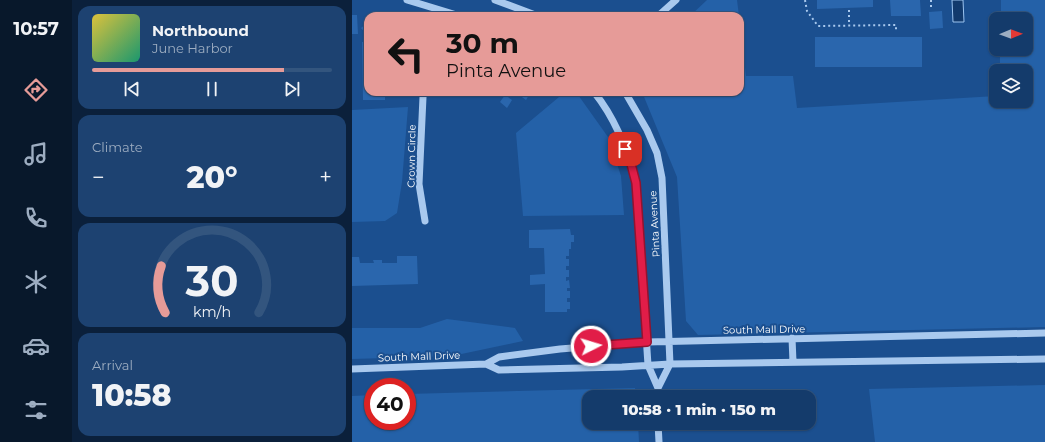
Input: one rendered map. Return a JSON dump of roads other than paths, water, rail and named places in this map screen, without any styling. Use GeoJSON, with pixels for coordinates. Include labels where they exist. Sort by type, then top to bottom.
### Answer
{"type":"FeatureCollection","features":[{"type":"Feature","properties":{"kind":"street"},"geometry":{"type":"LineString","coordinates":[[407,0],[446,12]]}},
{"type":"Feature","properties":{"kind":"street"},"geometry":{"type":"LineString","coordinates":[[495,0],[527,12]]}},
{"type":"Feature","properties":{"kind":"street"},"geometry":{"type":"LineString","coordinates":[[662,12],[676,0]]}},
{"type":"Feature","properties":{"kind":"street","name":"Crown Circle"},"geometry":{"type":"LineString","coordinates":[[423,96],[419,184],[425,221]]}},
{"type":"Feature","properties":{"kind":"street","name":"Pinta Avenue"},"geometry":{"type":"LineString","coordinates":[[597,96],[620,137],[630,160],[636,183],[648,365]]}},
{"type":"Feature","properties":{"kind":"street","name":"Pinta Avenue"},"geometry":{"type":"LineString","coordinates":[[627,96],[647,130],[657,153],[662,178],[670,364]]}},
{"type":"Feature","properties":{"kind":"street","name":"South Mall Drive"},"geometry":{"type":"LineString","coordinates":[[352,369],[486,364],[499,357],[560,349],[647,342],[1045,333]]}},
{"type":"Feature","properties":{"kind":"street"},"geometry":{"type":"LineString","coordinates":[[792,338],[793,362]]}},
{"type":"Feature","properties":{"kind":"street","name":"South Mall Drive"},"geometry":{"type":"LineString","coordinates":[[486,364],[499,370],[670,364],[1045,359]]}},
{"type":"Feature","properties":{"kind":"street"},"geometry":{"type":"LineString","coordinates":[[658,388],[670,364]]}},
{"type":"Feature","properties":{"kind":"street"},"geometry":{"type":"LineString","coordinates":[[648,365],[658,388]]}},
{"type":"Feature","properties":{"kind":"street"},"geometry":{"type":"LineString","coordinates":[[658,430],[659,442]]}}]}
